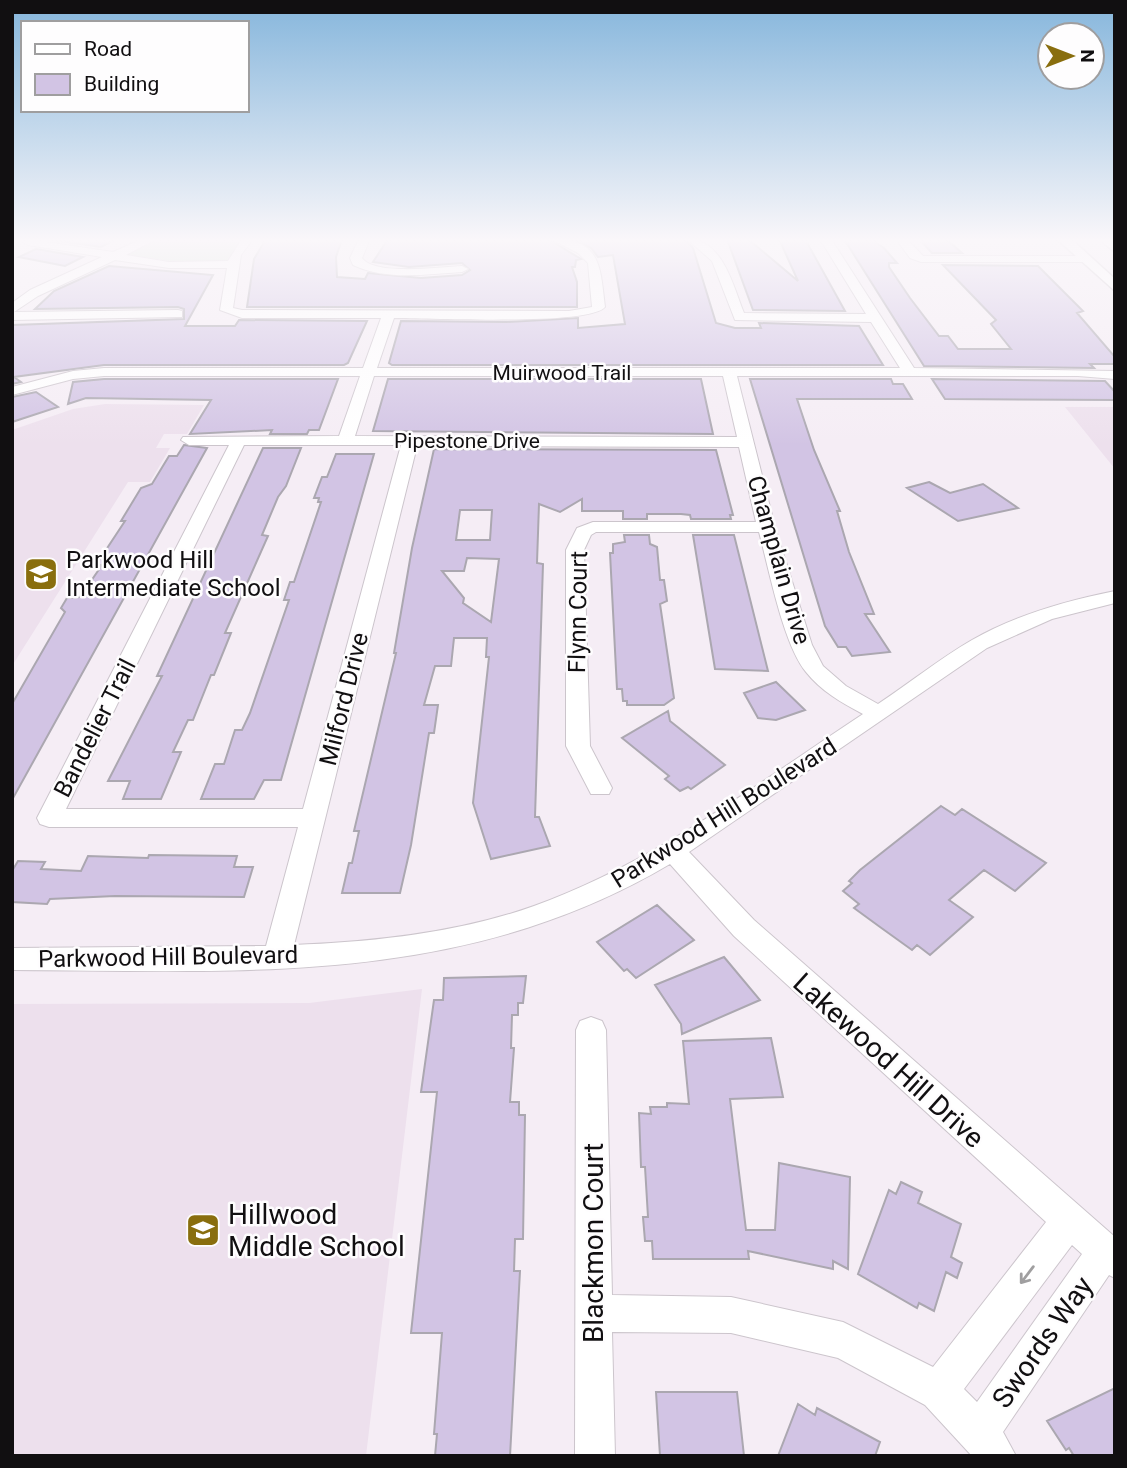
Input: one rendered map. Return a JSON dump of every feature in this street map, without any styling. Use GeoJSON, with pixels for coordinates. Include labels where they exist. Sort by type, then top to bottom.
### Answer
{"type":"FeatureCollection","features":[{"type":"Feature","properties":{"kind":"street"},"geometry":{"type":"LineString","coordinates":[[226,308],[226,310],[232,312],[388,316],[590,313],[598,308]]}},
{"type":"Feature","properties":{"kind":"street"},"geometry":{"type":"LineString","coordinates":[[735,308],[739,317],[875,318]]}},
{"type":"Feature","properties":{"kind":"street"},"geometry":{"type":"LineString","coordinates":[[868,308],[910,373]]}},
{"type":"Feature","properties":{"kind":"street"},"geometry":{"type":"LineString","coordinates":[[12,316],[178,314]]}},
{"type":"Feature","properties":{"kind":"street"},"geometry":{"type":"LineString","coordinates":[[345,441],[388,316]]}},
{"type":"Feature","properties":{"kind":"street","name":"Muirwood Trail"},"geometry":{"type":"LineString","coordinates":[[12,391],[73,375],[104,372],[1115,375]]}},
{"type":"Feature","properties":{"kind":"street","name":"Champlain Drive"},"geometry":{"type":"LineString","coordinates":[[729,373],[766,527],[797,630],[814,669],[838,691],[879,714]]}},
{"type":"Feature","properties":{"kind":"street","name":"Pipestone Drive"},"geometry":{"type":"LineString","coordinates":[[189,440],[745,442]]}},
{"type":"Feature","properties":{"kind":"street","name":"Bandelier Trail"},"geometry":{"type":"LineString","coordinates":[[239,440],[50,818],[313,818]]}},
{"type":"Feature","properties":{"kind":"street","name":"Milford Drive"},"geometry":{"type":"LineString","coordinates":[[277,957],[410,441]]}},
{"type":"Feature","properties":{"kind":"street","name":"Flynn Court"},"geometry":{"type":"LineString","coordinates":[[600,788],[578,746],[575,550],[583,532],[593,527],[766,527]]}},
{"type":"Feature","properties":{"kind":"street","name":"Parkwood Hill Boulevard"},"geometry":{"type":"LineString","coordinates":[[12,958],[277,957],[359,952],[445,941],[519,922],[605,888],[673,851],[980,644],[1050,612],[1115,597]]}},
{"type":"Feature","properties":{"kind":"street","name":"Lakewood Hill Drive"},"geometry":{"type":"LineString","coordinates":[[673,851],[744,928],[1110,1256]]}},
{"type":"Feature","properties":{"kind":"street","name":"Blackmon Court"},"geometry":{"type":"LineString","coordinates":[[591,1030],[594,1456]]}},
{"type":"Feature","properties":{"kind":"street","name":"Swords Way"},"geometry":{"type":"LineString","coordinates":[[939,1391],[1069,1221]]}},
{"type":"Feature","properties":{"kind":"street","name":"Swords Way"},"geometry":{"type":"LineString","coordinates":[[988,1444],[1110,1256]]}},
{"type":"Feature","properties":{"kind":"street"},"geometry":{"type":"LineString","coordinates":[[593,1313],[743,1318],[842,1341],[939,1391],[988,1444]]}},
{"type":"Feature","properties":{"kind":"shaded area","name":"Parkwood Hill Intermediate School"},"geometry":{"type":"Polygon","coordinates":[[[105,404],[204,405],[187,434],[164,434],[156,448],[170,448],[150,482],[128,482],[12,666],[12,430],[73,409],[105,404]]]}},
{"type":"Feature","properties":{"kind":"shaded area"},"geometry":{"type":"Polygon","coordinates":[[[1065,407],[1115,407],[1115,469],[1065,407]]]}},
{"type":"Feature","properties":{"kind":"shaded area","name":"Hillwood Middle School"},"geometry":{"type":"Polygon","coordinates":[[[422,989],[366,1456],[12,1456],[12,1004],[309,1003],[422,989]]]}},
{"type":"Feature","properties":{"kind":"building"},"geometry":{"type":"Polygon","coordinates":[[[37,308],[142,308],[35,309],[37,308]]]}},
{"type":"Feature","properties":{"kind":"building"},"geometry":{"type":"Polygon","coordinates":[[[180,308],[195,308],[185,326],[235,326],[239,320],[367,321],[348,363],[344,365],[104,365],[14,377],[21,382],[12,384],[12,325],[184,319],[184,309],[180,308]]]}},
{"type":"Feature","properties":{"kind":"building"},"geometry":{"type":"Polygon","coordinates":[[[622,308],[711,308],[716,323],[735,328],[761,328],[759,323],[859,326],[883,365],[389,363],[401,321],[506,322],[578,318],[578,328],[625,324],[622,308]]]}},
{"type":"Feature","properties":{"kind":"building"},"geometry":{"type":"Polygon","coordinates":[[[752,308],[843,308],[845,311],[753,310],[752,308]]]}},
{"type":"Feature","properties":{"kind":"building"},"geometry":{"type":"Polygon","coordinates":[[[887,308],[917,308],[939,336],[948,336],[958,349],[1011,349],[991,324],[996,320],[984,308],[1080,308],[1083,311],[1077,313],[1115,357],[1115,364],[1090,364],[1094,368],[924,366],[887,308]]]}},
{"type":"Feature","properties":{"kind":"building"},"geometry":{"type":"Polygon","coordinates":[[[104,379],[338,379],[319,430],[309,430],[307,434],[270,434],[272,430],[190,434],[211,400],[86,398],[68,404],[73,382],[104,379]]]}},
{"type":"Feature","properties":{"kind":"building"},"geometry":{"type":"Polygon","coordinates":[[[388,379],[701,379],[713,434],[373,431],[388,379]]]}},
{"type":"Feature","properties":{"kind":"building"},"geometry":{"type":"Polygon","coordinates":[[[750,379],[891,379],[893,384],[903,384],[912,399],[797,399],[814,450],[840,511],[837,511],[849,552],[874,614],[865,614],[890,652],[852,656],[846,647],[838,647],[825,626],[750,379]]]}},
{"type":"Feature","properties":{"kind":"building"},"geometry":{"type":"Polygon","coordinates":[[[932,379],[1105,381],[1115,392],[1115,400],[945,399],[932,379]]]}},
{"type":"Feature","properties":{"kind":"building"},"geometry":{"type":"Polygon","coordinates":[[[36,392],[58,407],[12,422],[12,397],[36,392]]]}},
{"type":"Feature","properties":{"kind":"building"},"geometry":{"type":"Polygon","coordinates":[[[184,445],[207,448],[12,800],[12,704],[65,612],[61,608],[67,598],[80,597],[102,565],[96,565],[125,521],[121,521],[141,488],[152,484],[169,456],[177,456],[184,445]]]}},
{"type":"Feature","properties":{"kind":"building"},"geometry":{"type":"Polygon","coordinates":[[[263,448],[301,448],[262,535],[268,536],[225,633],[231,633],[193,720],[188,720],[173,752],[181,752],[161,799],[123,799],[130,781],[108,781],[162,676],[157,676],[263,448]]]}},
{"type":"Feature","properties":{"kind":"building"},"geometry":{"type":"Polygon","coordinates":[[[434,449],[716,450],[733,515],[730,515],[731,519],[691,519],[690,515],[647,514],[647,519],[623,519],[623,511],[582,511],[582,499],[560,512],[539,504],[537,563],[543,564],[535,817],[539,817],[550,846],[491,859],[473,803],[489,657],[486,657],[487,638],[454,638],[451,666],[435,666],[424,705],[438,705],[434,733],[429,733],[411,845],[400,893],[342,893],[349,863],[352,863],[359,831],[354,831],[396,653],[412,548],[434,449]],[[460,510],[456,540],[490,540],[492,510],[460,510]],[[467,558],[464,571],[442,571],[464,598],[463,603],[491,622],[499,559],[467,558]]]}},
{"type":"Feature","properties":{"kind":"building"},"geometry":{"type":"Polygon","coordinates":[[[336,454],[374,454],[281,780],[264,780],[254,799],[201,799],[215,764],[224,764],[235,730],[242,730],[250,713],[289,600],[284,600],[290,582],[294,582],[321,502],[318,502],[319,498],[314,498],[322,477],[327,477],[336,454]]]}},
{"type":"Feature","properties":{"kind":"building"},"geometry":{"type":"Polygon","coordinates":[[[929,482],[950,493],[983,484],[1018,508],[958,521],[907,488],[929,482]]]}},
{"type":"Feature","properties":{"kind":"building"},"geometry":{"type":"Polygon","coordinates":[[[624,535],[649,535],[650,544],[657,547],[660,580],[664,580],[667,601],[660,604],[674,698],[664,705],[627,705],[627,701],[623,701],[622,689],[617,689],[610,553],[613,553],[613,544],[625,542],[624,535]]]}},
{"type":"Feature","properties":{"kind":"building"},"geometry":{"type":"Polygon","coordinates":[[[693,535],[734,535],[768,671],[715,669],[693,535]]]}},
{"type":"Feature","properties":{"kind":"building"},"geometry":{"type":"Polygon","coordinates":[[[776,682],[805,710],[776,720],[758,718],[744,693],[776,682]]]}},
{"type":"Feature","properties":{"kind":"building"},"geometry":{"type":"Polygon","coordinates":[[[668,711],[670,721],[725,765],[691,789],[688,787],[680,791],[665,779],[669,776],[622,738],[668,711]]]}},
{"type":"Feature","properties":{"kind":"building"},"geometry":{"type":"Polygon","coordinates":[[[941,806],[955,815],[962,809],[1046,863],[1015,891],[984,870],[949,900],[973,917],[930,955],[917,945],[912,950],[854,908],[859,904],[843,891],[860,870],[941,806]]]}},
{"type":"Feature","properties":{"kind":"building"},"geometry":{"type":"Polygon","coordinates":[[[149,855],[237,856],[234,867],[253,867],[244,897],[115,896],[50,899],[47,904],[12,902],[12,871],[18,861],[45,862],[41,869],[81,871],[88,856],[148,858],[149,855]]]}},
{"type":"Feature","properties":{"kind":"building"},"geometry":{"type":"Polygon","coordinates":[[[657,905],[694,940],[636,978],[627,969],[624,971],[597,942],[657,905]]]}},
{"type":"Feature","properties":{"kind":"building"},"geometry":{"type":"Polygon","coordinates":[[[724,957],[760,1000],[682,1034],[681,1024],[655,985],[724,957]]]}},
{"type":"Feature","properties":{"kind":"building"},"geometry":{"type":"Polygon","coordinates":[[[526,976],[523,1003],[518,1003],[518,1015],[512,1015],[511,1048],[514,1048],[510,1102],[519,1102],[519,1115],[525,1115],[523,1239],[515,1239],[514,1271],[520,1271],[510,1456],[435,1456],[437,1434],[434,1434],[442,1333],[411,1333],[437,1092],[421,1092],[434,1000],[443,1000],[444,978],[526,976]]]}},
{"type":"Feature","properties":{"kind":"building"},"geometry":{"type":"Polygon","coordinates":[[[771,1038],[783,1097],[730,1099],[746,1230],[775,1230],[779,1163],[850,1177],[848,1269],[833,1261],[833,1269],[748,1251],[749,1259],[653,1259],[652,1241],[645,1241],[643,1217],[648,1217],[645,1167],[641,1167],[639,1113],[651,1114],[650,1107],[667,1107],[667,1103],[689,1104],[683,1041],[771,1038]]]}},
{"type":"Feature","properties":{"kind":"building"},"geometry":{"type":"Polygon","coordinates":[[[901,1182],[922,1192],[918,1203],[961,1224],[951,1257],[962,1263],[957,1278],[946,1272],[934,1311],[919,1303],[917,1308],[858,1274],[889,1190],[896,1194],[901,1182]]]}},
{"type":"Feature","properties":{"kind":"building"},"geometry":{"type":"Polygon","coordinates":[[[1115,1388],[1115,1456],[1074,1456],[1069,1448],[1066,1450],[1047,1421],[1115,1388]]]}},
{"type":"Feature","properties":{"kind":"building"},"geometry":{"type":"Polygon","coordinates":[[[656,1392],[737,1392],[744,1456],[660,1456],[656,1392]]]}},
{"type":"Feature","properties":{"kind":"building"},"geometry":{"type":"Polygon","coordinates":[[[798,1404],[815,1415],[817,1408],[880,1442],[875,1456],[778,1456],[798,1404]]]}},
{"type":"Feature","properties":{"kind":"place","name":"Parkwood Hill Intermediate School"},"geometry":{"type":"Point","coordinates":[41,574]}},
{"type":"Feature","properties":{"kind":"place","name":"Hillwood Middle School"},"geometry":{"type":"Point","coordinates":[203,1230]}}]}
